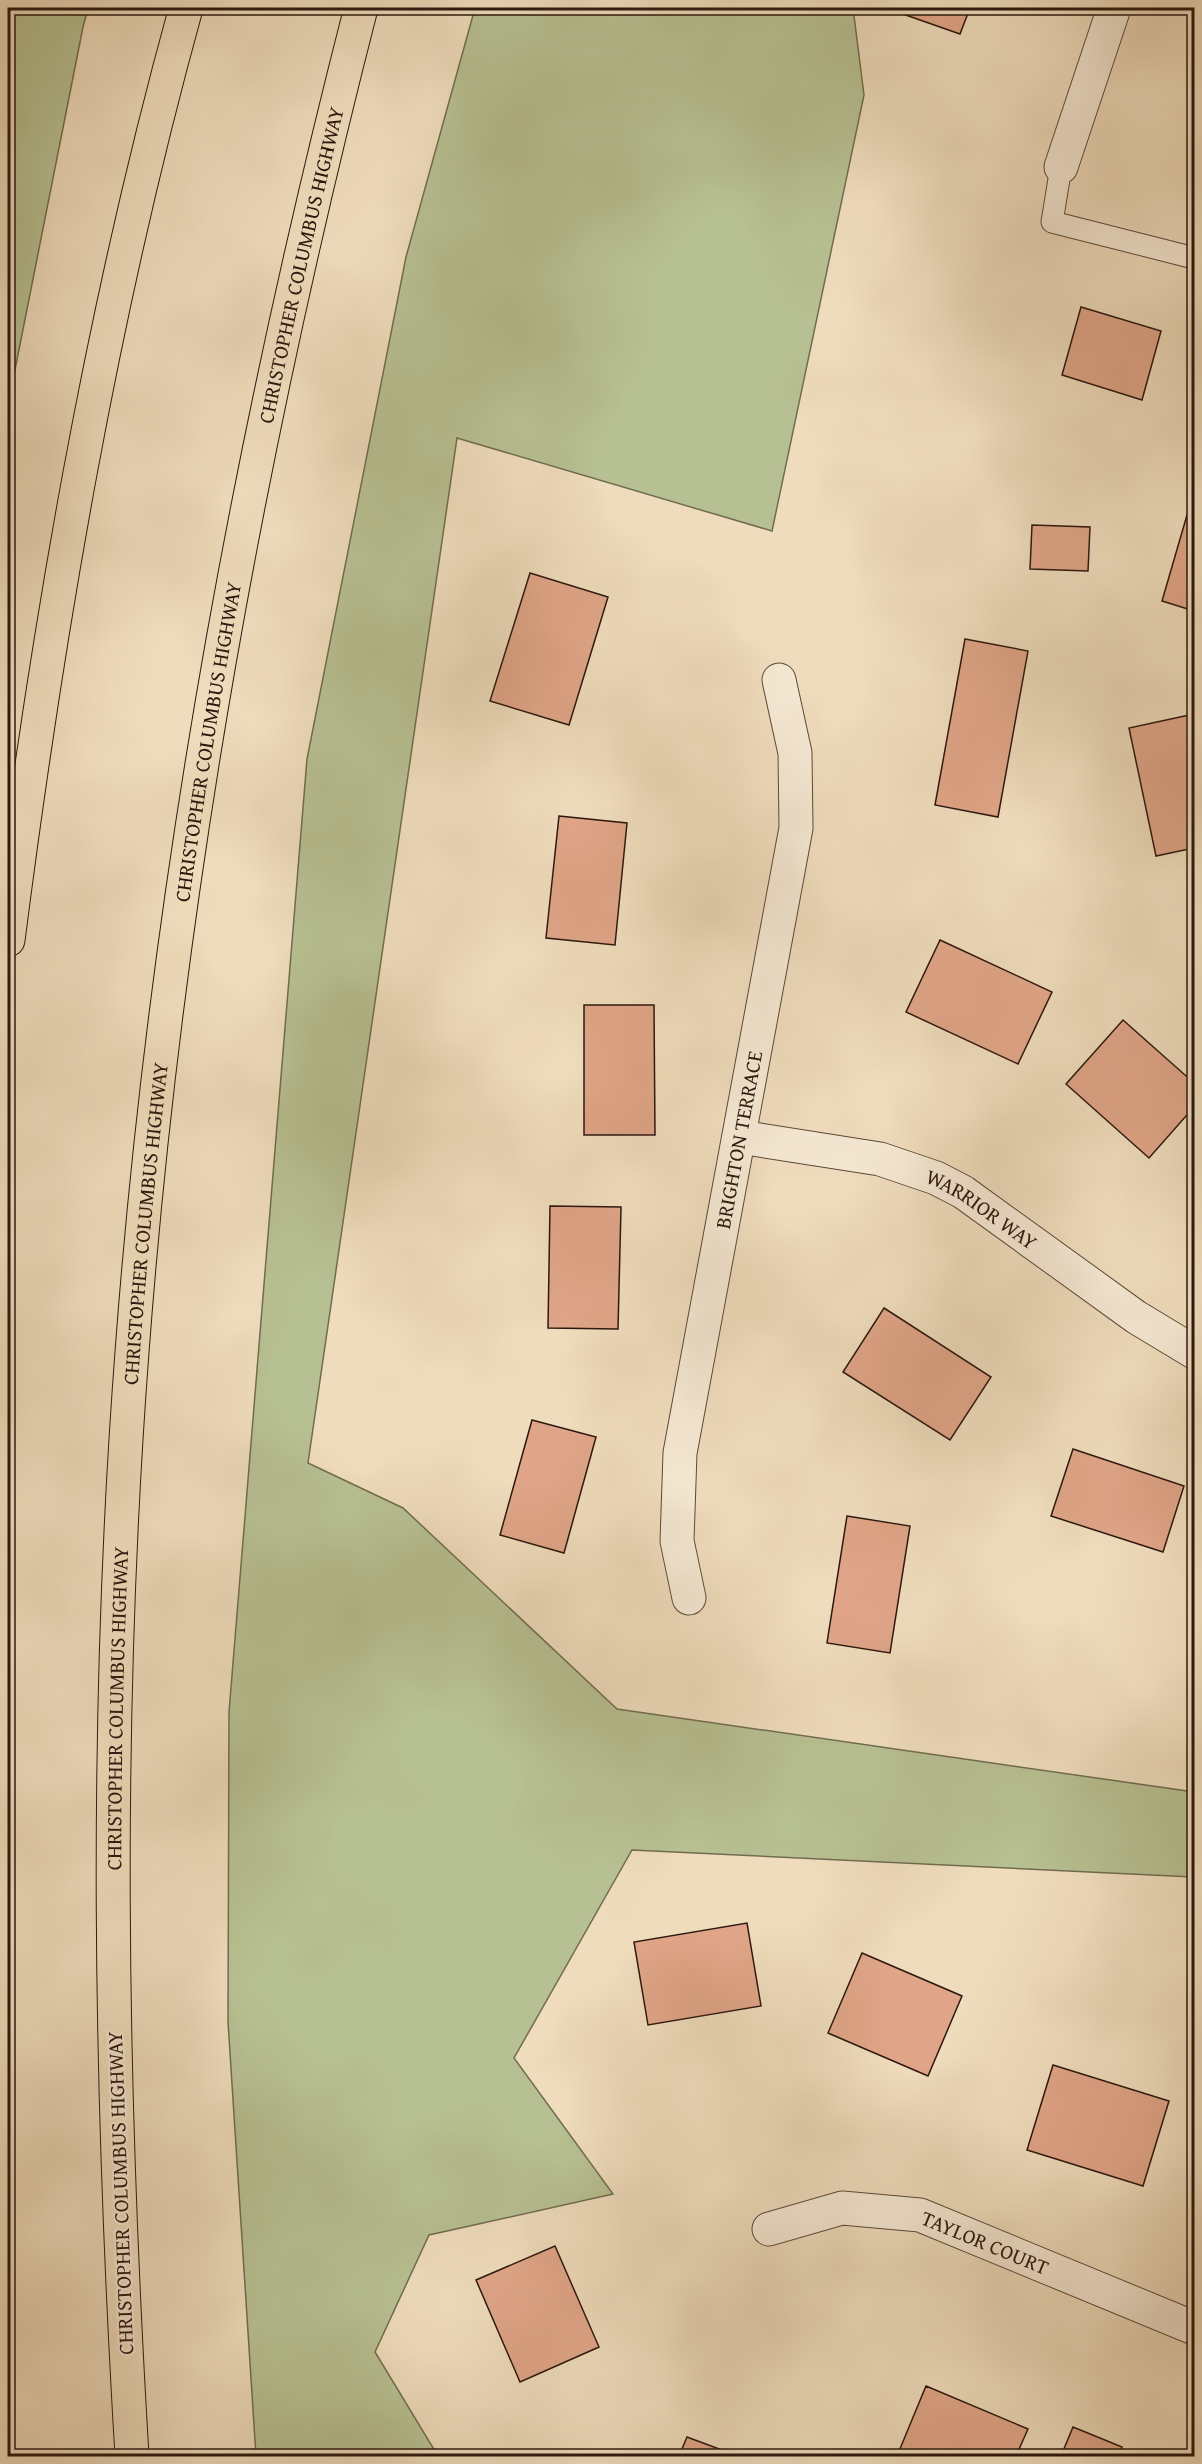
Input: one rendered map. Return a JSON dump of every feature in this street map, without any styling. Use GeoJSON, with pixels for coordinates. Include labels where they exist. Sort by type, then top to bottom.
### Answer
{"type":"FeatureCollection","features":[{"type":"Feature","properties":{"kind":"highway"},"geometry":{"type":"LineString","coordinates":[[8,940],[43,695],[99,382],[138,199],[186,8]]}},
{"type":"Feature","properties":{"kind":"highway","name":"CHRISTOPHER COLUMBUS HIGHWAY"},"geometry":{"type":"LineString","coordinates":[[132,2457],[117,2173],[113,1994],[116,1672],[122,1507],[132,1350],[164,1030],[185,871],[211,711],[270,396],[307,229],[361,8]]}},
{"type":"Feature","properties":{"kind":"street"},"geometry":{"type":"LineString","coordinates":[[1061,167],[1114,8]]}},
{"type":"Feature","properties":{"kind":"street","name":"BRIGHTON TERRACE"},"geometry":{"type":"LineString","coordinates":[[689,1598],[677,1541],[680,1453],[796,828],[795,753],[779,681]]}},
{"type":"Feature","properties":{"kind":"street","name":"WARRIOR WAY"},"geometry":{"type":"LineString","coordinates":[[740,1137],[880,1159],[936,1178],[963,1192],[1136,1317],[1194,1352]]}},
{"type":"Feature","properties":{"kind":"street","name":"TAYLOR COURT"},"geometry":{"type":"LineString","coordinates":[[769,2229],[842,2208],[920,2215],[1194,2328]]}},
{"type":"Feature","properties":{"kind":"lane"},"geometry":{"type":"LineString","coordinates":[[1061,167],[1052,222],[1194,258]]}},
{"type":"Feature","properties":{"kind":"green space"},"geometry":{"type":"Polygon","coordinates":[[[8,8],[88,8],[8,405],[8,8]]]}},
{"type":"Feature","properties":{"kind":"green space"},"geometry":{"type":"Polygon","coordinates":[[[475,8],[853,8],[864,95],[772,531],[457,438],[308,1463],[403,1508],[617,1709],[1194,1792],[1194,1874],[1193,1877],[632,1850],[514,2058],[613,2194],[429,2235],[375,2352],[438,2456],[256,2456],[228,2022],[229,1712],[307,759],[406,257],[475,8]]]}},
{"type":"Feature","properties":{"kind":"building"},"geometry":{"type":"Polygon","coordinates":[[[902,8],[970,8],[960,34],[900,13],[902,8]]]}},
{"type":"Feature","properties":{"kind":"building"},"geometry":{"type":"Polygon","coordinates":[[[1081,307],[1161,331],[1142,400],[1062,375],[1081,307]]]}},
{"type":"Feature","properties":{"kind":"building"},"geometry":{"type":"Polygon","coordinates":[[[1194,491],[1194,611],[1162,601],[1194,491]]]}},
{"type":"Feature","properties":{"kind":"building"},"geometry":{"type":"Polygon","coordinates":[[[1032,525],[1090,527],[1088,571],[1030,569],[1032,525]]]}},
{"type":"Feature","properties":{"kind":"building"},"geometry":{"type":"Polygon","coordinates":[[[530,573],[608,597],[569,725],[490,701],[530,573]]]}},
{"type":"Feature","properties":{"kind":"building"},"geometry":{"type":"Polygon","coordinates":[[[965,639],[1028,651],[998,817],[935,805],[965,639]]]}},
{"type":"Feature","properties":{"kind":"building"},"geometry":{"type":"Polygon","coordinates":[[[1194,714],[1194,848],[1156,856],[1129,728],[1194,714]]]}},
{"type":"Feature","properties":{"kind":"building"},"geometry":{"type":"Polygon","coordinates":[[[559,816],[627,823],[615,945],[546,938],[559,816]]]}},
{"type":"Feature","properties":{"kind":"building"},"geometry":{"type":"Polygon","coordinates":[[[940,940],[1052,992],[1018,1064],[906,1012],[940,940]]]}},
{"type":"Feature","properties":{"kind":"building"},"geometry":{"type":"Polygon","coordinates":[[[584,1005],[654,1005],[655,1135],[584,1135],[584,1005]]]}},
{"type":"Feature","properties":{"kind":"building"},"geometry":{"type":"Polygon","coordinates":[[[1123,1020],[1194,1083],[1194,1107],[1149,1158],[1066,1084],[1123,1020]]]}},
{"type":"Feature","properties":{"kind":"building"},"geometry":{"type":"Polygon","coordinates":[[[550,1206],[621,1207],[618,1329],[548,1328],[550,1206]]]}},
{"type":"Feature","properties":{"kind":"building"},"geometry":{"type":"Polygon","coordinates":[[[884,1308],[991,1377],[950,1440],[843,1372],[884,1308]]]}},
{"type":"Feature","properties":{"kind":"building"},"geometry":{"type":"Polygon","coordinates":[[[532,1420],[596,1437],[564,1553],[500,1535],[532,1420]]]}},
{"type":"Feature","properties":{"kind":"building"},"geometry":{"type":"Polygon","coordinates":[[[1073,1449],[1184,1486],[1163,1552],[1051,1516],[1073,1449]]]}},
{"type":"Feature","properties":{"kind":"building"},"geometry":{"type":"Polygon","coordinates":[[[847,1516],[910,1526],[890,1653],[827,1643],[847,1516]]]}},
{"type":"Feature","properties":{"kind":"building"},"geometry":{"type":"Polygon","coordinates":[[[747,1923],[761,2006],[648,2025],[634,1942],[747,1923]]]}},
{"type":"Feature","properties":{"kind":"building"},"geometry":{"type":"Polygon","coordinates":[[[862,1953],[962,1996],[928,2076],[828,2033],[862,1953]]]}},
{"type":"Feature","properties":{"kind":"building"},"geometry":{"type":"Polygon","coordinates":[[[1053,2065],[1169,2101],[1143,2186],[1027,2150],[1053,2065]]]}},
{"type":"Feature","properties":{"kind":"building"},"geometry":{"type":"Polygon","coordinates":[[[555,2246],[599,2347],[520,2382],[476,2280],[555,2246]]]}},
{"type":"Feature","properties":{"kind":"building"},"geometry":{"type":"Polygon","coordinates":[[[926,2386],[1028,2429],[1016,2456],[897,2456],[926,2386]]]}},
{"type":"Feature","properties":{"kind":"building"},"geometry":{"type":"Polygon","coordinates":[[[1073,2427],[1122,2447],[1120,2456],[1061,2456],[1073,2427]]]}},
{"type":"Feature","properties":{"kind":"building"},"geometry":{"type":"Polygon","coordinates":[[[687,2437],[738,2456],[679,2456],[687,2437]]]}}]}
